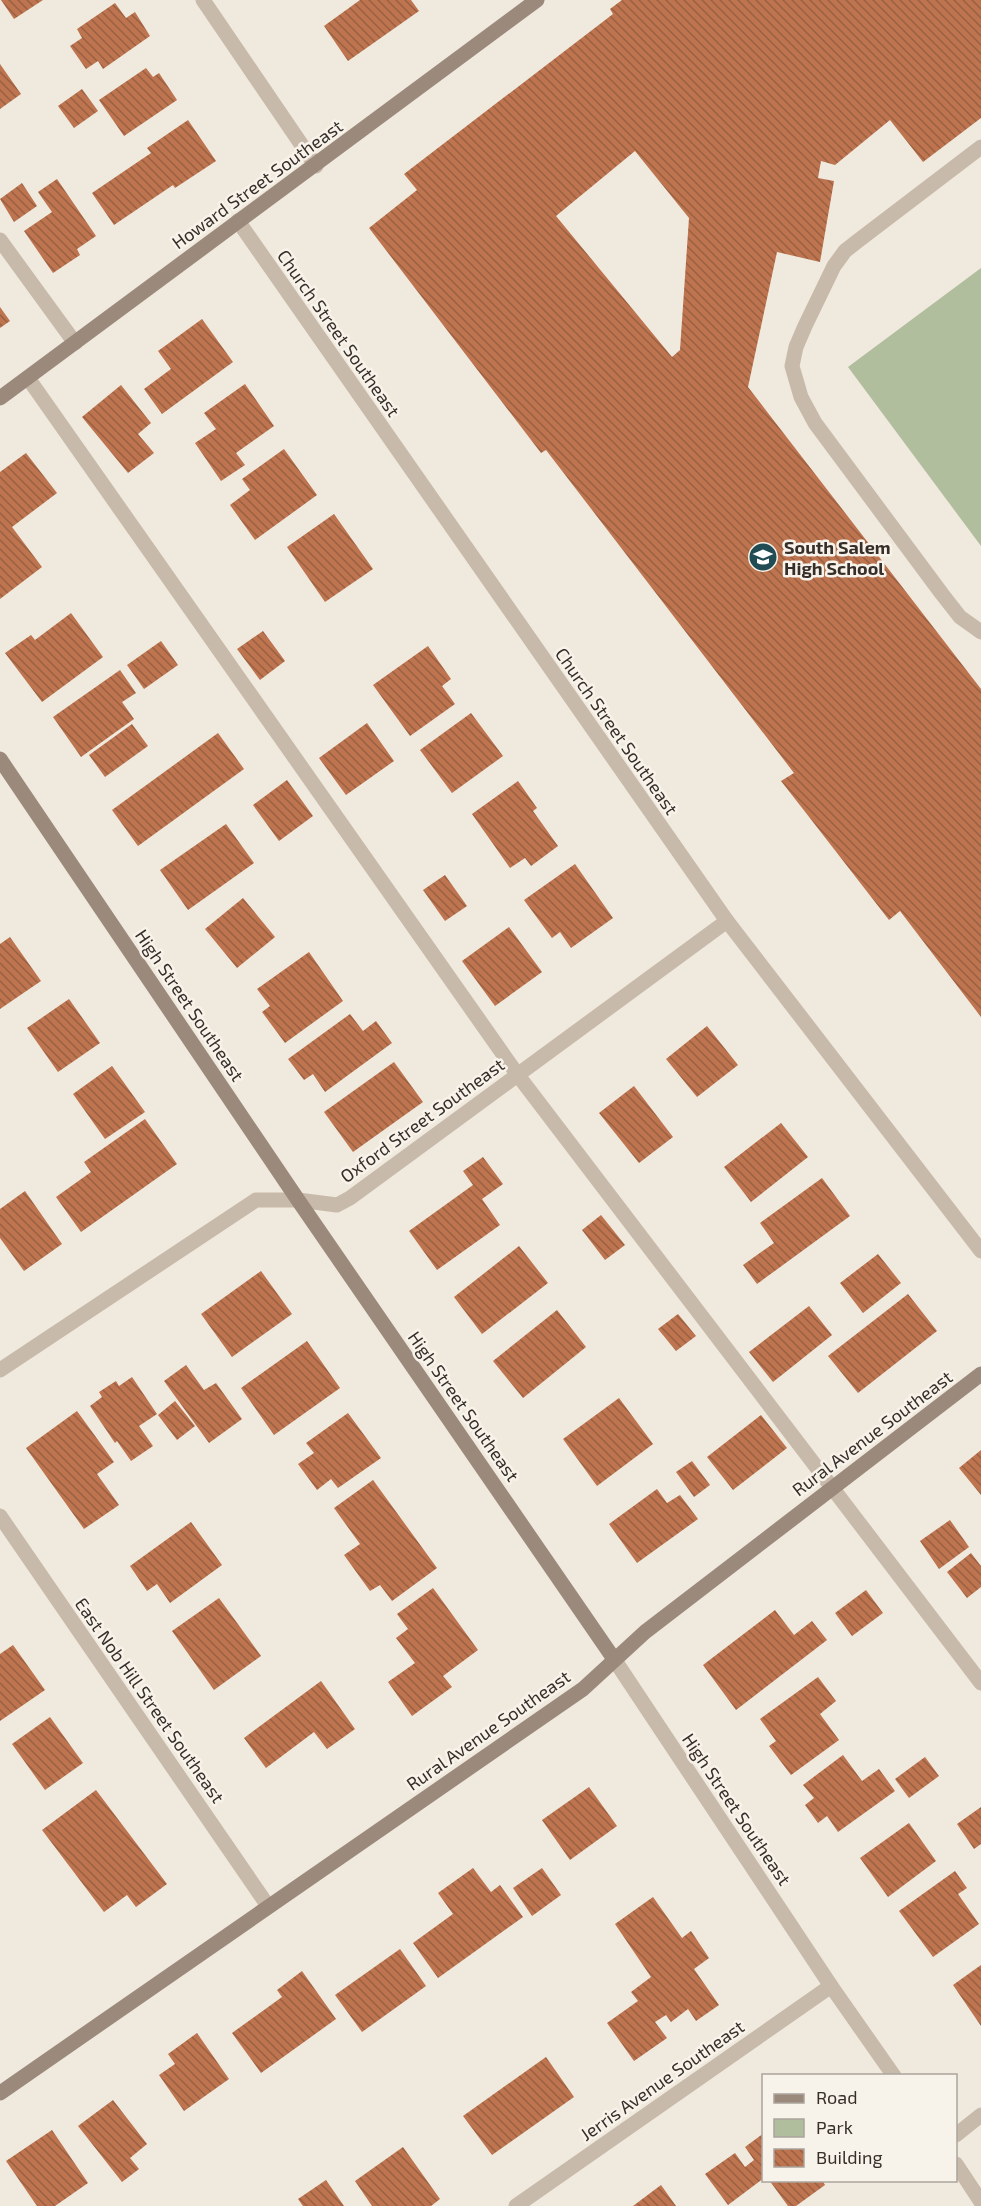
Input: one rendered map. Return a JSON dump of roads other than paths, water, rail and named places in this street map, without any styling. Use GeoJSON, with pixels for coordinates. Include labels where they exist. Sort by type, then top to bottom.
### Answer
{"type":"FeatureCollection","features":[{"type":"Feature","properties":{"kind":"street"},"geometry":{"type":"LineString","coordinates":[[203,0],[316,166]]}},
{"type":"Feature","properties":{"kind":"street","name":"Howard Street Southeast"},"geometry":{"type":"LineString","coordinates":[[0,398],[537,0]]}},
{"type":"Feature","properties":{"kind":"street"},"geometry":{"type":"LineString","coordinates":[[981,147],[844,251],[819,295],[796,347],[792,366],[801,397],[815,423],[960,617],[981,632]]}},
{"type":"Feature","properties":{"kind":"street","name":"Church Street Southeast"},"geometry":{"type":"LineString","coordinates":[[238,221],[727,921],[981,1251]]}},
{"type":"Feature","properties":{"kind":"street"},"geometry":{"type":"LineString","coordinates":[[0,240],[75,343]]}},
{"type":"Feature","properties":{"kind":"street"},"geometry":{"type":"LineString","coordinates":[[28,378],[517,1074],[834,1487],[981,1683]]}},
{"type":"Feature","properties":{"kind":"street","name":"High Street Southeast"},"geometry":{"type":"LineString","coordinates":[[0,759],[298,1200],[614,1659],[831,1986],[893,2074]]}},
{"type":"Feature","properties":{"kind":"street","name":"Oxford Street Southeast"},"geometry":{"type":"LineString","coordinates":[[0,1370],[256,1200],[298,1200],[337,1205],[727,921]]}},
{"type":"Feature","properties":{"kind":"street","name":"Rural Avenue Southeast"},"geometry":{"type":"LineString","coordinates":[[0,2093],[583,1689],[645,1632],[981,1374]]}},
{"type":"Feature","properties":{"kind":"street","name":"East Nob Hill Street Southeast"},"geometry":{"type":"LineString","coordinates":[[0,1516],[268,1906]]}},
{"type":"Feature","properties":{"kind":"street","name":"Jerris Avenue Southeast"},"geometry":{"type":"LineString","coordinates":[[516,2206],[831,1986]]}},
{"type":"Feature","properties":{"kind":"street"},"geometry":{"type":"LineString","coordinates":[[957,2134],[981,2115]]}},
{"type":"Feature","properties":{"kind":"street"},"geometry":{"type":"LineString","coordinates":[[957,2166],[981,2202]]}},
{"type":"Feature","properties":{"kind":"place","name":"South Salem High School"},"geometry":{"type":"Point","coordinates":[763,557]}}]}
